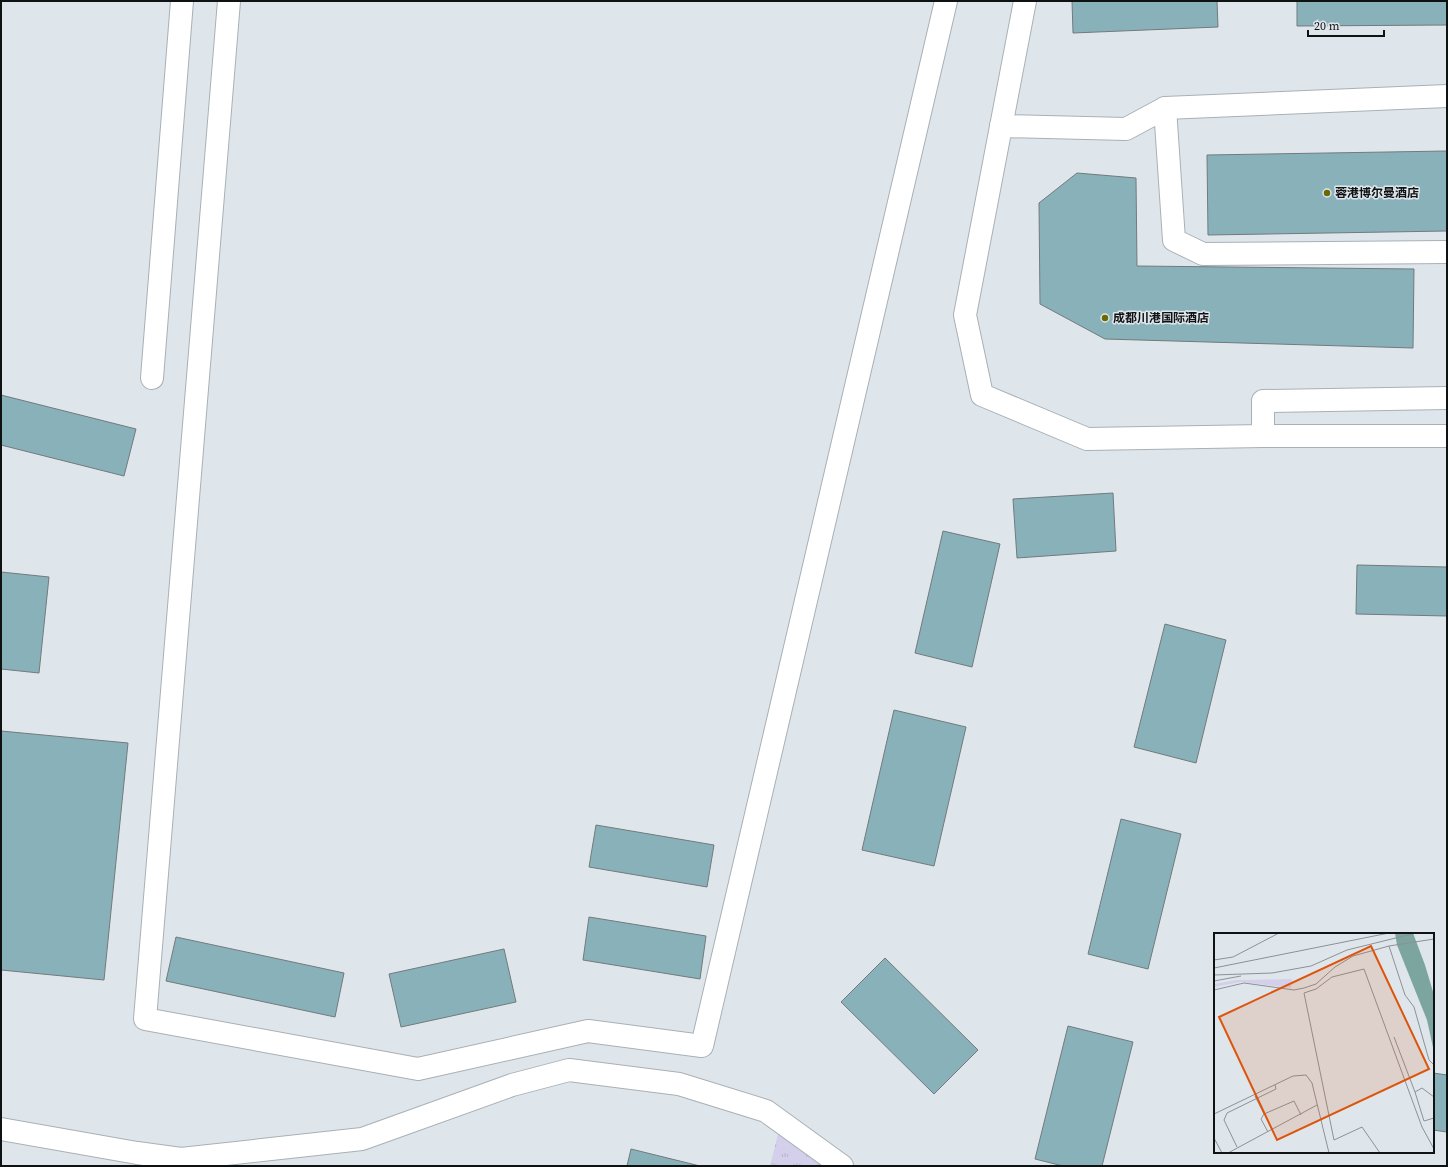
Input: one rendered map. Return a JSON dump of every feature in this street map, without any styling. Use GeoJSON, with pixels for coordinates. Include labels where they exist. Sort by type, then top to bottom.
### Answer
{"type":"FeatureCollection","features":[{"type":"Feature","properties":{"kind":"street"},"geometry":{"type":"LineString","coordinates":[[152,378],[182,1]]}},
{"type":"Feature","properties":{"kind":"street"},"geometry":{"type":"LineString","coordinates":[[229,1],[145,1018],[418,1068],[588,1031],[702,1046],[946,1]]}},
{"type":"Feature","properties":{"kind":"street"},"geometry":{"type":"LineString","coordinates":[[1025,1],[965,315],[982,395],[1087,439],[1262,436],[1447,436]]}},
{"type":"Feature","properties":{"kind":"street"},"geometry":{"type":"LineString","coordinates":[[1001,126],[1126,130],[1165,108],[1447,96]]}},
{"type":"Feature","properties":{"kind":"street"},"geometry":{"type":"LineString","coordinates":[[1165,108],[1174,240],[1203,254],[1447,252]]}},
{"type":"Feature","properties":{"kind":"street"},"geometry":{"type":"LineString","coordinates":[[1262,436],[1263,401],[1447,398]]}},
{"type":"Feature","properties":{"kind":"street"},"geometry":{"type":"LineString","coordinates":[[1,1129],[137,1153],[181,1159],[362,1139],[512,1085],[569,1070],[679,1084],[766,1111],[842,1166]]}},
{"type":"Feature","properties":{"kind":"green space"},"geometry":{"type":"Polygon","coordinates":[[[778,1134],[824,1166],[770,1166],[778,1134]]]}},
{"type":"Feature","properties":{"kind":"building"},"geometry":{"type":"Polygon","coordinates":[[[1072,1],[1217,1],[1218,27],[1073,33],[1072,1]]]}},
{"type":"Feature","properties":{"kind":"building"},"geometry":{"type":"Polygon","coordinates":[[[1297,1],[1447,1],[1447,25],[1297,26],[1297,1]]]}},
{"type":"Feature","properties":{"kind":"building","name":"蓉港博尔曼酒店"},"geometry":{"type":"Polygon","coordinates":[[[1447,151],[1447,231],[1208,235],[1207,155],[1447,151]]]}},
{"type":"Feature","properties":{"kind":"building"},"geometry":{"type":"Polygon","coordinates":[[[1077,173],[1136,178],[1137,266],[1414,269],[1413,348],[1105,339],[1040,304],[1039,203],[1077,173]]]}},
{"type":"Feature","properties":{"kind":"building"},"geometry":{"type":"Polygon","coordinates":[[[1,395],[136,429],[124,476],[1,445],[1,395]]]}},
{"type":"Feature","properties":{"kind":"building"},"geometry":{"type":"Polygon","coordinates":[[[1113,493],[1116,551],[1017,558],[1013,499],[1113,493]]]}},
{"type":"Feature","properties":{"kind":"building"},"geometry":{"type":"Polygon","coordinates":[[[943,531],[1000,544],[972,667],[915,653],[943,531]]]}},
{"type":"Feature","properties":{"kind":"building"},"geometry":{"type":"Polygon","coordinates":[[[1357,565],[1447,567],[1447,616],[1356,614],[1357,565]]]}},
{"type":"Feature","properties":{"kind":"building"},"geometry":{"type":"Polygon","coordinates":[[[1,572],[49,577],[39,673],[1,669],[1,572]]]}},
{"type":"Feature","properties":{"kind":"building"},"geometry":{"type":"Polygon","coordinates":[[[1165,624],[1226,640],[1196,763],[1134,747],[1165,624]]]}},
{"type":"Feature","properties":{"kind":"building"},"geometry":{"type":"Polygon","coordinates":[[[894,710],[966,727],[934,866],[862,850],[894,710]]]}},
{"type":"Feature","properties":{"kind":"building"},"geometry":{"type":"Polygon","coordinates":[[[1,731],[128,743],[104,980],[1,970],[1,731]]]}},
{"type":"Feature","properties":{"kind":"building"},"geometry":{"type":"Polygon","coordinates":[[[1121,819],[1181,834],[1148,969],[1088,954],[1121,819]]]}},
{"type":"Feature","properties":{"kind":"building"},"geometry":{"type":"Polygon","coordinates":[[[596,825],[714,845],[707,887],[589,867],[596,825]]]}},
{"type":"Feature","properties":{"kind":"building"},"geometry":{"type":"Polygon","coordinates":[[[589,917],[706,936],[700,979],[583,960],[589,917]]]}},
{"type":"Feature","properties":{"kind":"building"},"geometry":{"type":"Polygon","coordinates":[[[176,937],[344,973],[335,1017],[166,981],[176,937]]]}},
{"type":"Feature","properties":{"kind":"building"},"geometry":{"type":"Polygon","coordinates":[[[504,949],[516,1002],[401,1027],[389,974],[504,949]]]}},
{"type":"Feature","properties":{"kind":"building"},"geometry":{"type":"Polygon","coordinates":[[[885,958],[978,1050],[934,1094],[841,1002],[885,958]]]}},
{"type":"Feature","properties":{"kind":"building"},"geometry":{"type":"Polygon","coordinates":[[[1068,1026],[1133,1042],[1102,1166],[1063,1166],[1035,1159],[1068,1026]]]}},
{"type":"Feature","properties":{"kind":"building"},"geometry":{"type":"Polygon","coordinates":[[[1434,1073],[1447,1075],[1447,1132],[1434,1130],[1434,1073]]]}},
{"type":"Feature","properties":{"kind":"building"},"geometry":{"type":"Polygon","coordinates":[[[631,1149],[700,1166],[627,1166],[631,1149]]]}},
{"type":"Feature","properties":{"kind":"place","name":"蓉港博尔曼酒店"},"geometry":{"type":"Point","coordinates":[1327,193]}},
{"type":"Feature","properties":{"kind":"place","name":"成都川港国际酒店"},"geometry":{"type":"Point","coordinates":[1105,318]}}]}
